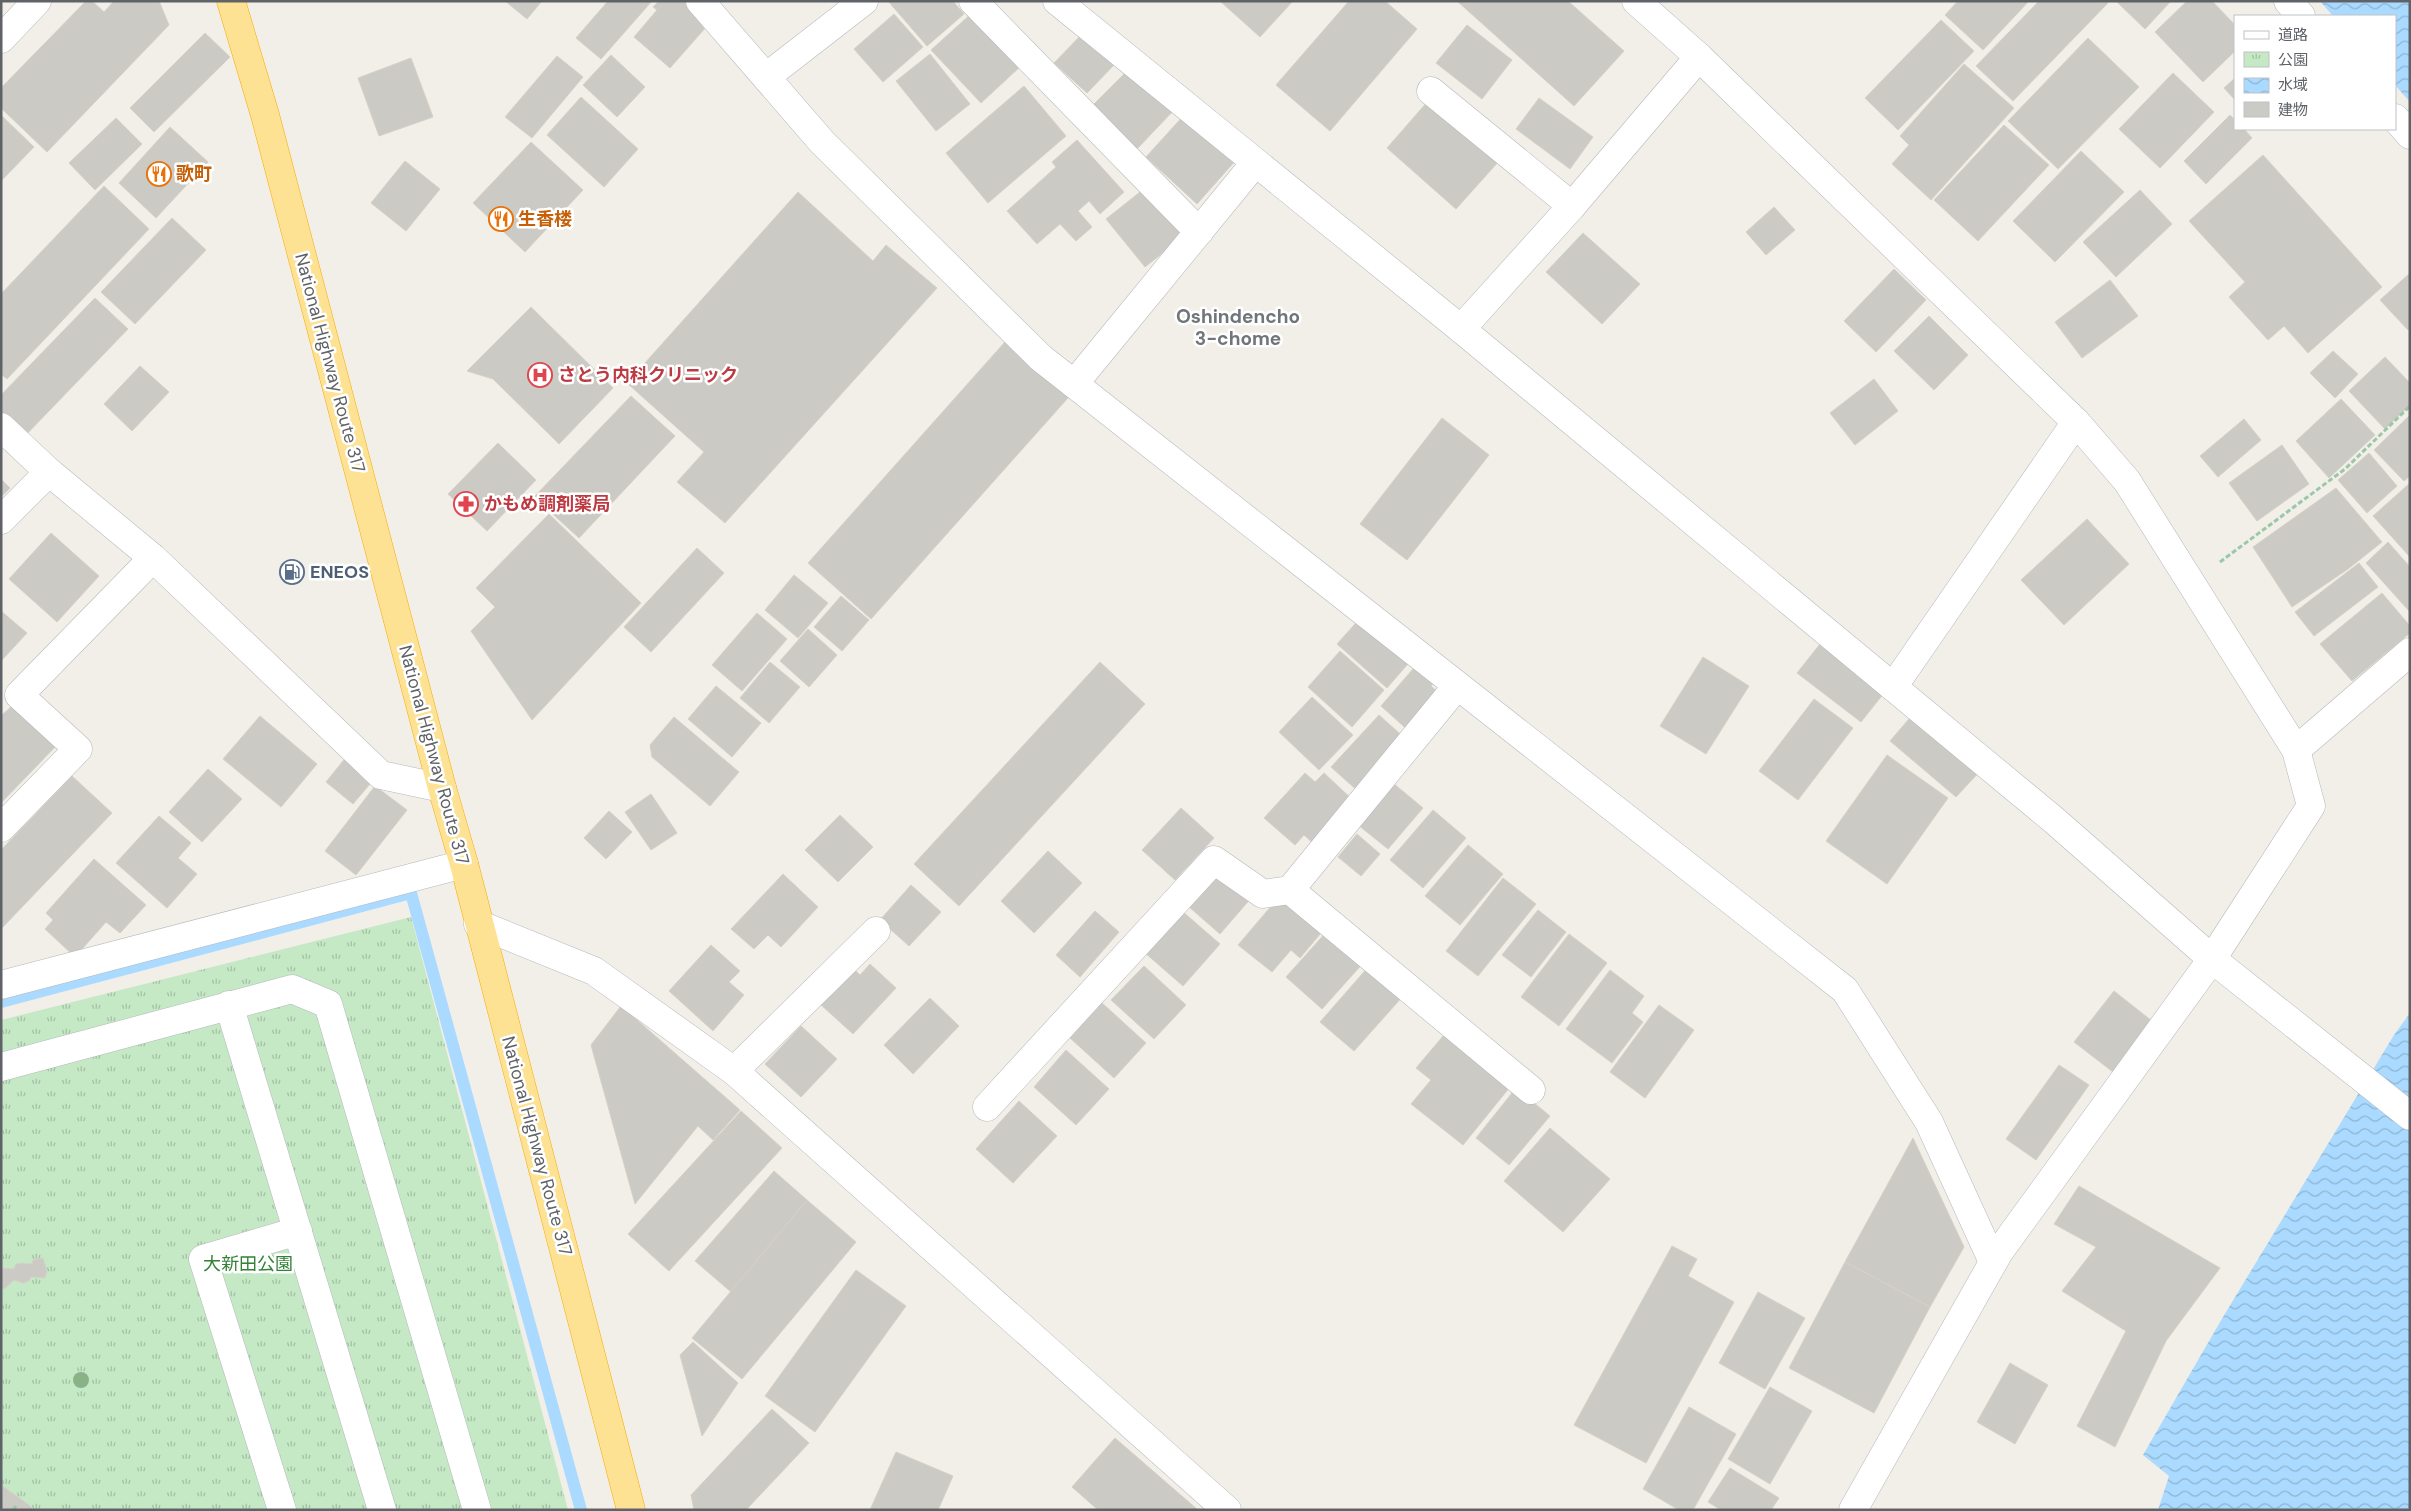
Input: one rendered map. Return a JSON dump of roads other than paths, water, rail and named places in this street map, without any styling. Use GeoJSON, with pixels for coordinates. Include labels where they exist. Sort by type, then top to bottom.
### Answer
{"type":"FeatureCollection","features":[{"type":"Feature","properties":{"kind":"highway","name":"National Highway Route 317"},"geometry":{"type":"LineString","coordinates":[[231,1],[267,125],[442,788],[464,864],[631,1510]]}},
{"type":"Feature","properties":{"kind":"street"},"geometry":{"type":"LineString","coordinates":[[1,38],[37,1]]}},
{"type":"Feature","properties":{"kind":"street"},"geometry":{"type":"LineString","coordinates":[[700,1],[822,142],[1041,358],[1846,990],[1929,1122],[1993,1262]]}},
{"type":"Feature","properties":{"kind":"street"},"geometry":{"type":"LineString","coordinates":[[766,77],[864,1]]}},
{"type":"Feature","properties":{"kind":"street"},"geometry":{"type":"LineString","coordinates":[[973,1],[1199,232]]}},
{"type":"Feature","properties":{"kind":"street"},"geometry":{"type":"LineString","coordinates":[[1057,1],[1461,329],[2055,820],[2212,959],[2410,1116]]}},
{"type":"Feature","properties":{"kind":"street"},"geometry":{"type":"LineString","coordinates":[[1636,1],[1700,57],[2076,422],[2127,481],[2296,750],[2311,806],[2212,959],[1993,1262],[1853,1510]]}},
{"type":"Feature","properties":{"kind":"street"},"geometry":{"type":"LineString","coordinates":[[2288,1],[2300,15]]}},
{"type":"Feature","properties":{"kind":"street"},"geometry":{"type":"LineString","coordinates":[[1461,329],[1572,206],[1700,57]]}},
{"type":"Feature","properties":{"kind":"street"},"geometry":{"type":"LineString","coordinates":[[1431,91],[1572,206]]}},
{"type":"Feature","properties":{"kind":"street"},"geometry":{"type":"LineString","coordinates":[[2396,119],[2410,135]]}},
{"type":"Feature","properties":{"kind":"street"},"geometry":{"type":"LineString","coordinates":[[1074,384],[1255,163]]}},
{"type":"Feature","properties":{"kind":"street"},"geometry":{"type":"LineString","coordinates":[[1893,687],[2076,422]]}},
{"type":"Feature","properties":{"kind":"street"},"geometry":{"type":"LineString","coordinates":[[1,427],[49,472],[153,558],[381,775],[442,788]]}},
{"type":"Feature","properties":{"kind":"street"},"geometry":{"type":"LineString","coordinates":[[1,520],[49,472]]}},
{"type":"Feature","properties":{"kind":"street"},"geometry":{"type":"LineString","coordinates":[[1,828],[78,749],[19,695],[153,558]]}},
{"type":"Feature","properties":{"kind":"street"},"geometry":{"type":"LineString","coordinates":[[2296,750],[2410,652]]}},
{"type":"Feature","properties":{"kind":"street"},"geometry":{"type":"LineString","coordinates":[[986,1107],[1214,860],[1263,894],[1290,890],[1457,686]]}},
{"type":"Feature","properties":{"kind":"street"},"geometry":{"type":"LineString","coordinates":[[1,985],[464,864]]}},
{"type":"Feature","properties":{"kind":"street"},"geometry":{"type":"LineString","coordinates":[[1290,890],[1531,1090]]}},
{"type":"Feature","properties":{"kind":"street"},"geometry":{"type":"LineString","coordinates":[[478,924],[594,971],[734,1071],[1227,1510]]}},
{"type":"Feature","properties":{"kind":"street"},"geometry":{"type":"LineString","coordinates":[[734,1071],[876,931]]}},
{"type":"Feature","properties":{"kind":"street"},"geometry":{"type":"LineString","coordinates":[[1,1067],[292,989],[328,1004],[477,1510]]}},
{"type":"Feature","properties":{"kind":"street"},"geometry":{"type":"LineString","coordinates":[[229,1005],[382,1510]]}},
{"type":"Feature","properties":{"kind":"street"},"geometry":{"type":"LineString","coordinates":[[282,1510],[203,1259],[298,1231]]}},
{"type":"Feature","properties":{"kind":"water"},"geometry":{"type":"Polygon","coordinates":[[[2320,1],[2410,1],[2410,102],[2396,86],[2396,15],[2332,15],[2320,1]]]}},
{"type":"Feature","properties":{"kind":"water"},"geometry":{"type":"Polygon","coordinates":[[[2410,1013],[2410,1510],[2158,1510],[2169,1476],[2143,1455],[2223,1317],[2394,1035],[2410,1013]]]}},
{"type":"Feature","properties":{"kind":"waterway"},"geometry":{"type":"LineString","coordinates":[[1,1002],[411,893],[581,1510]]}},
{"type":"Feature","properties":{"kind":"place","name":"歌町"},"geometry":{"type":"Point","coordinates":[159,174]}},
{"type":"Feature","properties":{"kind":"place","name":"生香楼"},"geometry":{"type":"Point","coordinates":[501,219]}},
{"type":"Feature","properties":{"kind":"place","name":"さとう内科クリニック"},"geometry":{"type":"Point","coordinates":[540,375]}},
{"type":"Feature","properties":{"kind":"place","name":"かもめ調剤薬局"},"geometry":{"type":"Point","coordinates":[466,504]}},
{"type":"Feature","properties":{"kind":"place","name":"ENEOS"},"geometry":{"type":"Point","coordinates":[292,572]}},
{"type":"Feature","properties":{"kind":"district","name":"Oshindencho 3-chome"},"geometry":{"type":"Point","coordinates":[1238,327]}},
{"type":"Feature","properties":{"kind":"park label","name":"大新田公園"},"geometry":{"type":"Point","coordinates":[248,1264]}}]}
